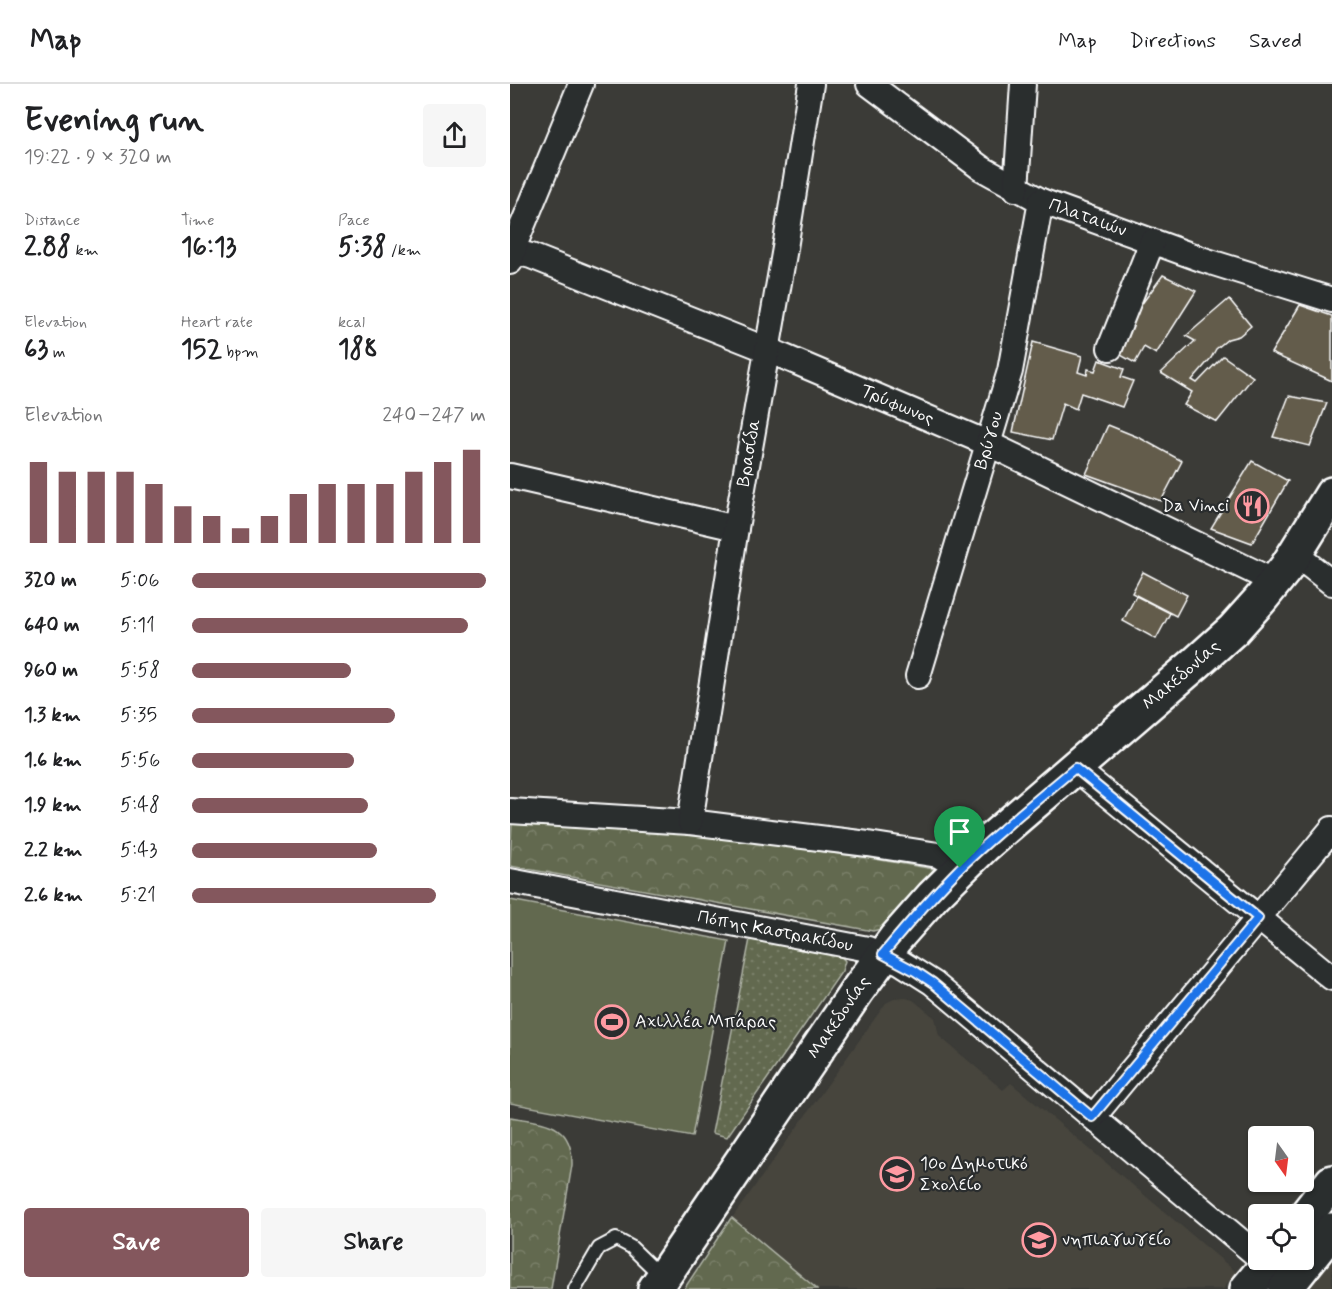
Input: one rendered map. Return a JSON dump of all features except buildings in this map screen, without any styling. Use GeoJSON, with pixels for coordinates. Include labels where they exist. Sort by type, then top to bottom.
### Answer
{"type":"FeatureCollection","features":[{"type":"Feature","properties":{"kind":"street"},"geometry":{"type":"LineString","coordinates":[[511,255],[581,84]]}},
{"type":"Feature","properties":{"kind":"street","name":"Βρασίδα"},"geometry":{"type":"LineString","coordinates":[[690,822],[736,528],[768,350],[811,84]]}},
{"type":"Feature","properties":{"kind":"street","name":"Πλαταιών"},"geometry":{"type":"LineString","coordinates":[[868,84],[947,144],[1016,189],[1041,201],[1152,242],[1332,300]]}},
{"type":"Feature","properties":{"kind":"street"},"geometry":{"type":"LineString","coordinates":[[1016,189],[1023,84]]}},
{"type":"Feature","properties":{"kind":"street","name":"Βρύγου"},"geometry":{"type":"LineString","coordinates":[[918,676],[1012,362],[1041,201]]}},
{"type":"Feature","properties":{"kind":"street"},"geometry":{"type":"LineString","coordinates":[[1110,348],[1152,242]]}},
{"type":"Feature","properties":{"kind":"street","name":"Τρύφωνος"},"geometry":{"type":"LineString","coordinates":[[511,255],[531,256],[768,350],[987,443],[1275,582]]}},
{"type":"Feature","properties":{"kind":"street"},"geometry":{"type":"LineString","coordinates":[[510,476],[736,528]]}},
{"type":"Feature","properties":{"kind":"street","name":"Μακεδονίας"},"geometry":{"type":"LineString","coordinates":[[659,1283],[883,954],[933,896],[1001,830],[1226,637],[1275,582],[1332,494]]}},
{"type":"Feature","properties":{"kind":"street"},"geometry":{"type":"LineString","coordinates":[[1295,554],[1332,583]]}},
{"type":"Feature","properties":{"kind":"street"},"geometry":{"type":"LineString","coordinates":[[1075,768],[1332,978]]}},
{"type":"Feature","properties":{"kind":"street"},"geometry":{"type":"LineString","coordinates":[[510,811],[690,822],[927,852],[948,859],[960,868]]}},
{"type":"Feature","properties":{"kind":"street"},"geometry":{"type":"LineString","coordinates":[[1092,1117],[1332,829]]}},
{"type":"Feature","properties":{"kind":"street","name":"Πόπης Καστρακίδου"},"geometry":{"type":"LineString","coordinates":[[510,881],[883,954],[933,983],[1248,1249]]}},
{"type":"Feature","properties":{"kind":"street"},"geometry":{"type":"LineString","coordinates":[[1314,1205],[1332,1182]]}},
{"type":"Feature","properties":{"kind":"street"},"geometry":{"type":"LineString","coordinates":[[1314,1242],[1332,1230]]}},
{"type":"Feature","properties":{"kind":"street"},"geometry":{"type":"LineString","coordinates":[[1247,1289],[1271,1270]]}},
{"type":"Feature","properties":{"kind":"lane"},"geometry":{"type":"LineString","coordinates":[[575,1289],[599,1248],[616,1239],[631,1247],[659,1283]]}},
{"type":"Feature","properties":{"kind":"shaded area","name":"10ο Δημοτικό Σχολείο"},"geometry":{"type":"Polygon","coordinates":[[[894,999],[913,1000],[935,1018],[939,1036],[1003,1090],[1011,1083],[1236,1272],[1223,1289],[817,1289],[732,1218],[886,1003],[894,999]]]}},
{"type":"Feature","properties":{"kind":"shaded area"},"geometry":{"type":"Polygon","coordinates":[[[1332,1257],[1332,1289],[1307,1289],[1332,1257]]]}},
{"type":"Feature","properties":{"kind":"green space"},"geometry":{"type":"Polygon","coordinates":[[[512,819],[681,832],[934,869],[884,928],[873,931],[510,866],[512,819]]]}},
{"type":"Feature","properties":{"kind":"green space","name":"Αχιλλέα Μπάρας"},"geometry":{"type":"Polygon","coordinates":[[[510,900],[729,941],[692,1137],[510,1103],[510,900]]]}},
{"type":"Feature","properties":{"kind":"green space"},"geometry":{"type":"Polygon","coordinates":[[[750,939],[840,955],[845,961],[842,971],[727,1137],[712,1133],[750,939]]]}},
{"type":"Feature","properties":{"kind":"green space"},"geometry":{"type":"Polygon","coordinates":[[[510,1117],[545,1123],[554,1127],[568,1140],[571,1151],[572,1165],[551,1289],[510,1289],[510,1117]]]}},
{"type":"Feature","properties":{"kind":"green space"},"geometry":{"type":"Polygon","coordinates":[[[732,1218],[817,1289],[684,1289],[732,1218]]]}},
{"type":"Feature","properties":{"kind":"place","name":"Da Vinci"},"geometry":{"type":"Point","coordinates":[1252,506]}},
{"type":"Feature","properties":{"kind":"place","name":"Αχιλλέα Μπάρας"},"geometry":{"type":"Point","coordinates":[612,1022]}},
{"type":"Feature","properties":{"kind":"place","name":"10ο Δημοτικό Σχολείο"},"geometry":{"type":"Point","coordinates":[897,1174]}},
{"type":"Feature","properties":{"kind":"place","name":"νηπιαγωγείο"},"geometry":{"type":"Point","coordinates":[1039,1240]}},
{"type":"Feature","properties":{"kind":"route"},"geometry":{"type":"LineString","coordinates":[[1075,768],[1258,918],[1092,1117],[933,983],[883,954],[960,868],[1075,768]]}}]}
